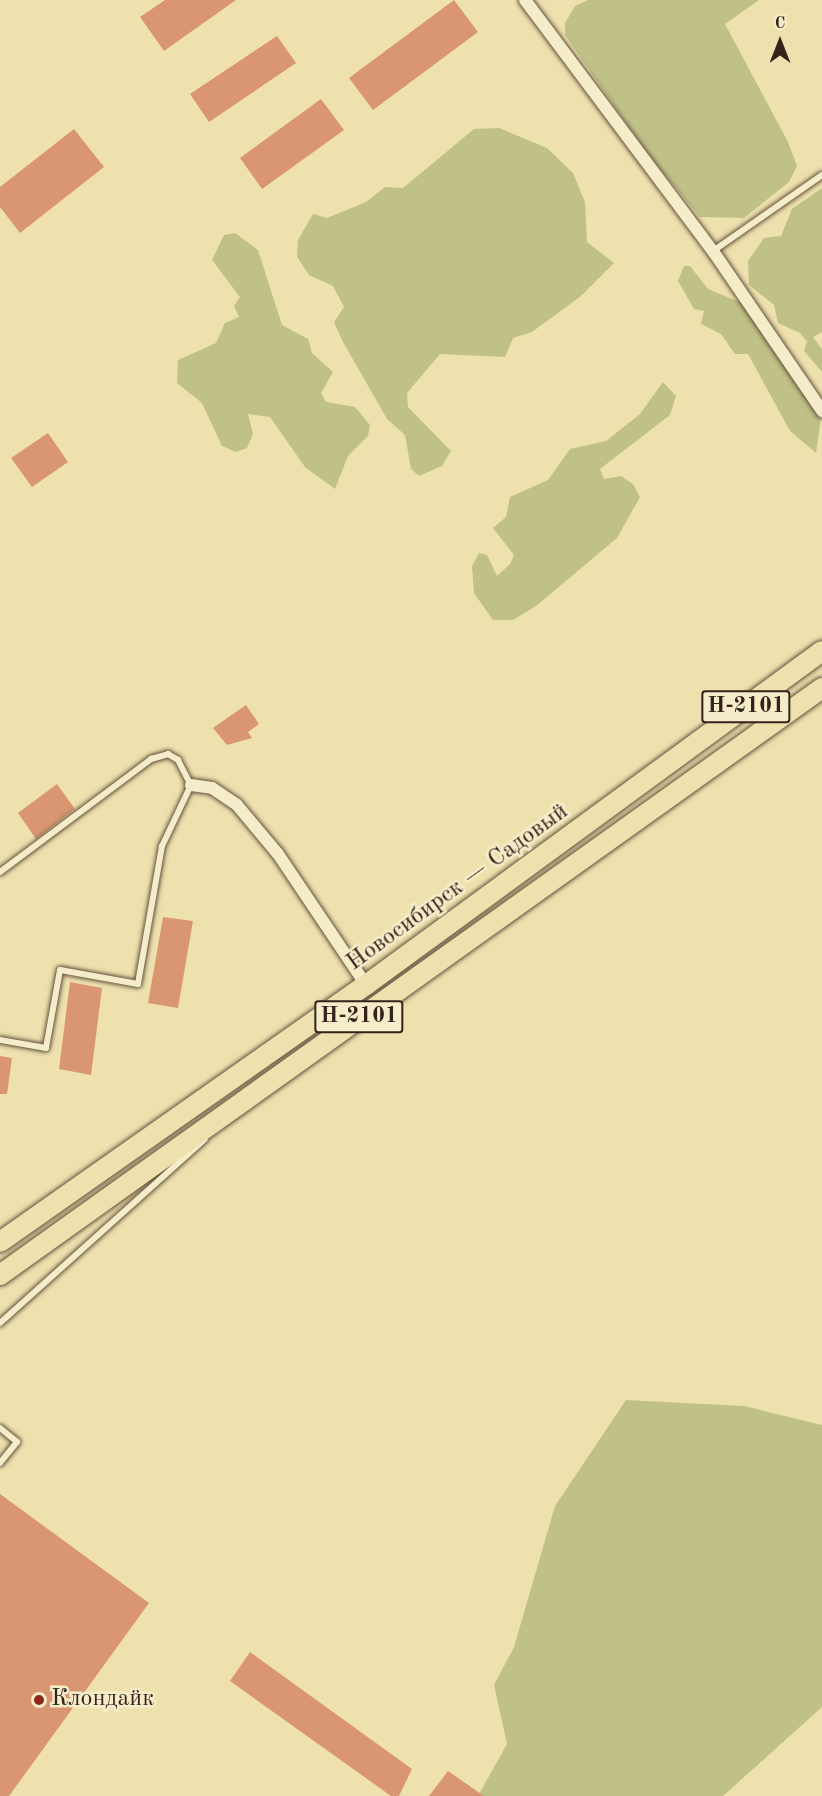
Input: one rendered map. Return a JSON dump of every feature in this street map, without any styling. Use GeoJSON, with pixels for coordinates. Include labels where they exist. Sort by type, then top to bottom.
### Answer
{"type":"FeatureCollection","features":[{"type":"Feature","properties":{"kind":"main road","name":"Новосибирск — Садовый"},"geometry":{"type":"LineString","coordinates":[[0,1242],[366,985],[822,651]]}},
{"type":"Feature","properties":{"kind":"main road","name":"Новосибирск — Садовый"},"geometry":{"type":"LineString","coordinates":[[0,1275],[822,688]]}},
{"type":"Feature","properties":{"kind":"street"},"geometry":{"type":"LineString","coordinates":[[525,0],[712,251],[822,411]]}},
{"type":"Feature","properties":{"kind":"street"},"geometry":{"type":"LineString","coordinates":[[191,785],[212,788],[237,805],[278,854],[366,985]]}},
{"type":"Feature","properties":{"kind":"lane"},"geometry":{"type":"LineString","coordinates":[[712,251],[822,175]]}},
{"type":"Feature","properties":{"kind":"lane"},"geometry":{"type":"LineString","coordinates":[[0,872],[151,759],[168,754],[178,760],[191,785],[162,846],[138,984],[60,970],[46,1048],[0,1040]]}},
{"type":"Feature","properties":{"kind":"lane"},"geometry":{"type":"LineString","coordinates":[[0,1323],[260,1088]]}},
{"type":"Feature","properties":{"kind":"lane"},"geometry":{"type":"LineString","coordinates":[[0,1428],[17,1442],[0,1463]]}},
{"type":"Feature","properties":{"kind":"green space"},"geometry":{"type":"Polygon","coordinates":[[[588,0],[759,0],[725,24],[788,142],[797,166],[789,182],[744,218],[700,217],[647,153],[565,35],[565,23],[575,6],[588,0]]]}},
{"type":"Feature","properties":{"kind":"green space"},"geometry":{"type":"Polygon","coordinates":[[[499,128],[547,148],[573,173],[585,202],[587,242],[614,263],[581,296],[532,332],[513,338],[505,357],[440,354],[407,393],[408,407],[451,451],[442,466],[419,476],[411,469],[405,435],[387,419],[334,322],[344,307],[333,286],[309,275],[297,257],[298,240],[313,214],[327,218],[366,202],[385,187],[403,188],[474,129],[499,128]]]}},
{"type":"Feature","properties":{"kind":"green space"},"geometry":{"type":"Polygon","coordinates":[[[822,188],[822,332],[813,337],[822,349],[822,372],[804,351],[807,342],[800,333],[778,323],[774,305],[749,285],[748,261],[764,238],[781,236],[792,209],[822,188]]]}},
{"type":"Feature","properties":{"kind":"green space"},"geometry":{"type":"Polygon","coordinates":[[[235,233],[258,250],[282,325],[308,339],[312,353],[333,372],[321,393],[326,402],[355,407],[370,425],[368,436],[348,456],[335,489],[305,467],[270,417],[248,414],[253,434],[247,448],[236,452],[222,446],[202,403],[177,383],[178,360],[216,343],[225,323],[239,317],[234,306],[240,297],[212,260],[224,235],[235,233]]]}},
{"type":"Feature","properties":{"kind":"green space"},"geometry":{"type":"Polygon","coordinates":[[[684,266],[690,266],[708,289],[740,302],[822,411],[816,453],[790,431],[748,354],[735,354],[721,334],[701,324],[704,311],[694,309],[678,281],[684,266]]]}},
{"type":"Feature","properties":{"kind":"green space"},"geometry":{"type":"Polygon","coordinates":[[[663,382],[676,396],[670,415],[600,469],[604,479],[621,476],[633,484],[640,497],[617,538],[536,606],[513,620],[493,620],[474,593],[472,566],[479,553],[487,555],[497,576],[510,564],[514,555],[493,528],[506,517],[510,497],[548,480],[570,449],[606,441],[640,414],[663,382]]]}},
{"type":"Feature","properties":{"kind":"green space"},"geometry":{"type":"Polygon","coordinates":[[[626,1400],[744,1406],[822,1425],[822,1707],[723,1796],[478,1796],[507,1744],[494,1685],[514,1647],[555,1506],[626,1400]]]}},
{"type":"Feature","properties":{"kind":"building"},"geometry":{"type":"Polygon","coordinates":[[[165,0],[236,0],[164,51],[140,17],[165,0]]]}},
{"type":"Feature","properties":{"kind":"building"},"geometry":{"type":"Polygon","coordinates":[[[454,0],[478,32],[373,110],[349,78],[454,0]]]}},
{"type":"Feature","properties":{"kind":"building"},"geometry":{"type":"Polygon","coordinates":[[[277,36],[296,63],[209,122],[190,94],[277,36]]]}},
{"type":"Feature","properties":{"kind":"building"},"geometry":{"type":"Polygon","coordinates":[[[321,99],[344,130],[262,189],[240,158],[321,99]]]}},
{"type":"Feature","properties":{"kind":"building"},"geometry":{"type":"Polygon","coordinates":[[[74,129],[104,167],[20,233],[0,207],[0,187],[74,129]]]}},
{"type":"Feature","properties":{"kind":"building"},"geometry":{"type":"Polygon","coordinates":[[[48,433],[68,462],[32,487],[11,458],[48,433]]]}},
{"type":"Feature","properties":{"kind":"building"},"geometry":{"type":"Polygon","coordinates":[[[246,705],[259,724],[248,732],[252,738],[227,745],[213,728],[246,705]]]}},
{"type":"Feature","properties":{"kind":"building"},"geometry":{"type":"Polygon","coordinates":[[[57,784],[75,809],[36,839],[18,813],[57,784]]]}},
{"type":"Feature","properties":{"kind":"building"},"geometry":{"type":"Polygon","coordinates":[[[163,917],[193,921],[178,1008],[148,1003],[163,917]]]}},
{"type":"Feature","properties":{"kind":"building"},"geometry":{"type":"Polygon","coordinates":[[[70,982],[102,988],[91,1075],[59,1069],[70,982]]]}},
{"type":"Feature","properties":{"kind":"building"},"geometry":{"type":"Polygon","coordinates":[[[0,1056],[12,1058],[7,1094],[0,1094],[0,1056]]]}},
{"type":"Feature","properties":{"kind":"building","name":"Клондайк"},"geometry":{"type":"Polygon","coordinates":[[[0,1494],[149,1603],[9,1796],[0,1796],[0,1494]]]}},
{"type":"Feature","properties":{"kind":"building"},"geometry":{"type":"Polygon","coordinates":[[[250,1652],[412,1769],[399,1796],[391,1796],[230,1681],[250,1652]]]}},
{"type":"Feature","properties":{"kind":"building"},"geometry":{"type":"Polygon","coordinates":[[[448,1771],[484,1796],[429,1796],[448,1771]]]}},
{"type":"Feature","properties":{"kind":"place","name":"Клондайк"},"geometry":{"type":"Point","coordinates":[39,1700]}}]}
